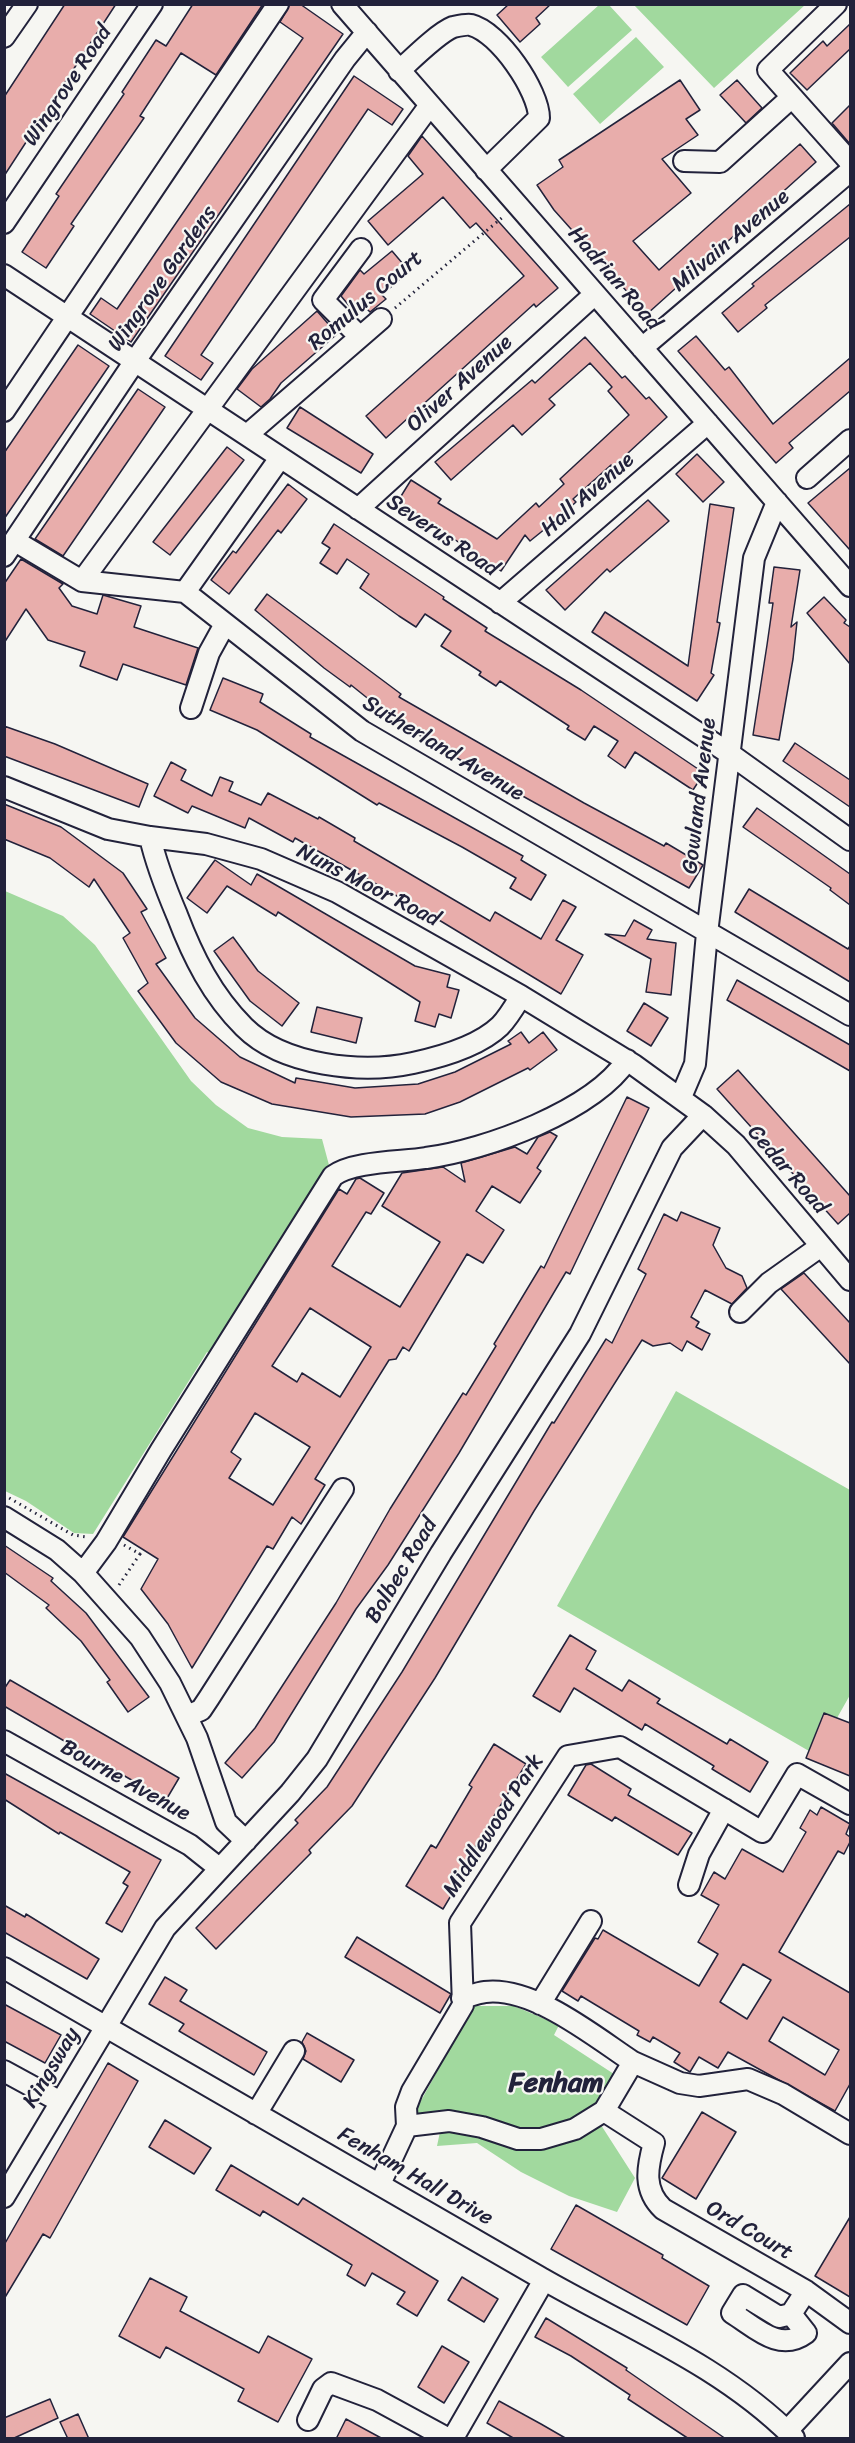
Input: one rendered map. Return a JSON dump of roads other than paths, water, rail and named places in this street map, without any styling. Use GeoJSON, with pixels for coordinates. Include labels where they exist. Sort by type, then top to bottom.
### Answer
{"type":"FeatureCollection","features":[{"type":"Feature","properties":{"kind":"street"},"geometry":{"type":"LineString","coordinates":[[4,37],[27,4]]}},
{"type":"Feature","properties":{"kind":"street","name":"Wingrove Road"},"geometry":{"type":"LineString","coordinates":[[4,223],[152,4]]}},
{"type":"Feature","properties":{"kind":"street"},"geometry":{"type":"LineString","coordinates":[[4,411],[69,318],[278,4]]}},
{"type":"Feature","properties":{"kind":"street","name":"Hadrian Road"},"geometry":{"type":"LineString","coordinates":[[342,4],[850,586]]}},
{"type":"Feature","properties":{"kind":"street"},"geometry":{"type":"LineString","coordinates":[[836,4],[768,70],[850,162]]}},
{"type":"Feature","properties":{"kind":"street"},"geometry":{"type":"LineString","coordinates":[[399,71],[452,28],[471,24],[488,34],[524,73],[539,105],[539,118],[486,170]]}},
{"type":"Feature","properties":{"kind":"street","name":"Wingrove Gardens"},"geometry":{"type":"LineString","coordinates":[[10,548],[135,361],[345,59],[367,33]]}},
{"type":"Feature","properties":{"kind":"street"},"geometry":{"type":"LineString","coordinates":[[684,161],[720,162],[792,97]]}},
{"type":"Feature","properties":{"kind":"street"},"geometry":{"type":"LineString","coordinates":[[82,581],[209,411],[430,105]]}},
{"type":"Feature","properties":{"kind":"street","name":"Milvain Avenue"},"geometry":{"type":"LineString","coordinates":[[642,348],[850,171]]}},
{"type":"Feature","properties":{"kind":"street"},"geometry":{"type":"LineString","coordinates":[[360,337],[323,300],[362,249]]}},
{"type":"Feature","properties":{"kind":"street","name":"Severus Road"},"geometry":{"type":"LineString","coordinates":[[4,275],[730,754],[850,840]]}},
{"type":"Feature","properties":{"kind":"street","name":"Oliver Avenue"},"geometry":{"type":"LineString","coordinates":[[358,509],[595,294]]}},
{"type":"Feature","properties":{"kind":"street","name":"Romulus Court"},"geometry":{"type":"LineString","coordinates":[[247,435],[381,319]]}},
{"type":"Feature","properties":{"kind":"street","name":"Hall Avenue"},"geometry":{"type":"LineString","coordinates":[[500,603],[708,423]]}},
{"type":"Feature","properties":{"kind":"street"},"geometry":{"type":"LineString","coordinates":[[807,478],[850,440]]}},
{"type":"Feature","properties":{"kind":"street"},"geometry":{"type":"LineString","coordinates":[[10,548],[82,581],[185,592],[280,458]]}},
{"type":"Feature","properties":{"kind":"street","name":"Gowland Avenue"},"geometry":{"type":"LineString","coordinates":[[681,1096],[695,1064],[707,933],[754,558],[777,502]]}},
{"type":"Feature","properties":{"kind":"street","name":"Sutherland Avenue"},"geometry":{"type":"LineString","coordinates":[[185,592],[362,731],[850,1015]]}},
{"type":"Feature","properties":{"kind":"street"},"geometry":{"type":"LineString","coordinates":[[191,708],[209,653],[225,624]]}},
{"type":"Feature","properties":{"kind":"street","name":"Nuns Moor Road"},"geometry":{"type":"LineString","coordinates":[[4,787],[108,829],[206,844],[261,859],[337,892],[521,996],[627,1060],[681,1096]]}},
{"type":"Feature","properties":{"kind":"street"},"geometry":{"type":"LineString","coordinates":[[150,837],[156,863],[194,959],[218,997],[246,1029],[279,1049],[312,1062],[352,1068],[387,1069],[466,1047],[500,1026],[521,996]]}},
{"type":"Feature","properties":{"kind":"street"},"geometry":{"type":"LineString","coordinates":[[83,1573],[106,1542],[160,1450],[333,1176],[341,1170],[444,1156],[506,1139],[579,1102],[616,1077],[627,1060]]}},
{"type":"Feature","properties":{"kind":"street","name":"Cedar Road"},"geometry":{"type":"LineString","coordinates":[[681,1096],[736,1145],[850,1280]]}},
{"type":"Feature","properties":{"kind":"street","name":"Bolbec Road"},"geometry":{"type":"LineString","coordinates":[[105,2026],[165,1928],[246,1841],[317,1759],[441,1553],[580,1334],[672,1148],[703,1115]]}},
{"type":"Feature","properties":{"kind":"street"},"geometry":{"type":"LineString","coordinates":[[740,1312],[769,1283],[821,1246]]}},
{"type":"Feature","properties":{"kind":"street"},"geometry":{"type":"LineString","coordinates":[[187,1716],[201,1710],[343,1489]]}},
{"type":"Feature","properties":{"kind":"street"},"geometry":{"type":"LineString","coordinates":[[4,1516],[57,1550],[83,1573],[140,1637],[170,1683],[187,1716],[226,1822],[246,1841]]}},
{"type":"Feature","properties":{"kind":"street","name":"Bourne Avenue"},"geometry":{"type":"LineString","coordinates":[[4,1741],[190,1845],[219,1868]]}},
{"type":"Feature","properties":{"kind":"street","name":"Middlewood Park"},"geometry":{"type":"LineString","coordinates":[[380,2184],[407,2126],[406,2108],[412,2091],[463,2005],[460,1923],[568,1756],[620,1747],[762,1832],[797,1774],[850,1804]]}},
{"type":"Feature","properties":{"kind":"street"},"geometry":{"type":"LineString","coordinates":[[689,1885],[699,1854],[724,1809]]}},
{"type":"Feature","properties":{"kind":"street"},"geometry":{"type":"LineString","coordinates":[[540,2004],[591,1921]]}},
{"type":"Feature","properties":{"kind":"street","name":"Fenham Hall Drive"},"geometry":{"type":"LineString","coordinates":[[4,1968],[544,2280],[663,2342],[730,2385],[791,2435]]}},
{"type":"Feature","properties":{"kind":"street"},"geometry":{"type":"LineString","coordinates":[[462,1998],[486,1992],[509,1994],[540,2004],[633,2062],[680,2083],[699,2086],[748,2079],[783,2094],[850,2134]]}},
{"type":"Feature","properties":{"kind":"street","name":"Kingsway"},"geometry":{"type":"LineString","coordinates":[[4,2197],[105,2026]]}},
{"type":"Feature","properties":{"kind":"street"},"geometry":{"type":"LineString","coordinates":[[256,2114],[294,2050]]}},
{"type":"Feature","properties":{"kind":"street"},"geometry":{"type":"LineString","coordinates":[[407,2126],[449,2121],[482,2127],[518,2139],[541,2139],[575,2129],[604,2111],[633,2062]]}},
{"type":"Feature","properties":{"kind":"street"},"geometry":{"type":"LineString","coordinates":[[4,2071],[59,2101]]}},
{"type":"Feature","properties":{"kind":"street","name":"Ord Court"},"geometry":{"type":"LineString","coordinates":[[604,2111],[654,2143],[647,2166],[652,2198],[663,2209],[806,2291],[850,2323]]}},
{"type":"Feature","properties":{"kind":"street"},"geometry":{"type":"LineString","coordinates":[[453,2439],[544,2280]]}},
{"type":"Feature","properties":{"kind":"street"},"geometry":{"type":"LineString","coordinates":[[791,2314],[806,2291]]}},
{"type":"Feature","properties":{"kind":"street"},"geometry":{"type":"LineString","coordinates":[[791,2435],[850,2363]]}},
{"type":"Feature","properties":{"kind":"street"},"geometry":{"type":"LineString","coordinates":[[308,2420],[324,2389],[331,2383],[369,2399],[377,2400],[447,2439]]}},
{"type":"Feature","properties":{"kind":"district","name":"Fenham"},"geometry":{"type":"Point","coordinates":[556,2084]}}]}
